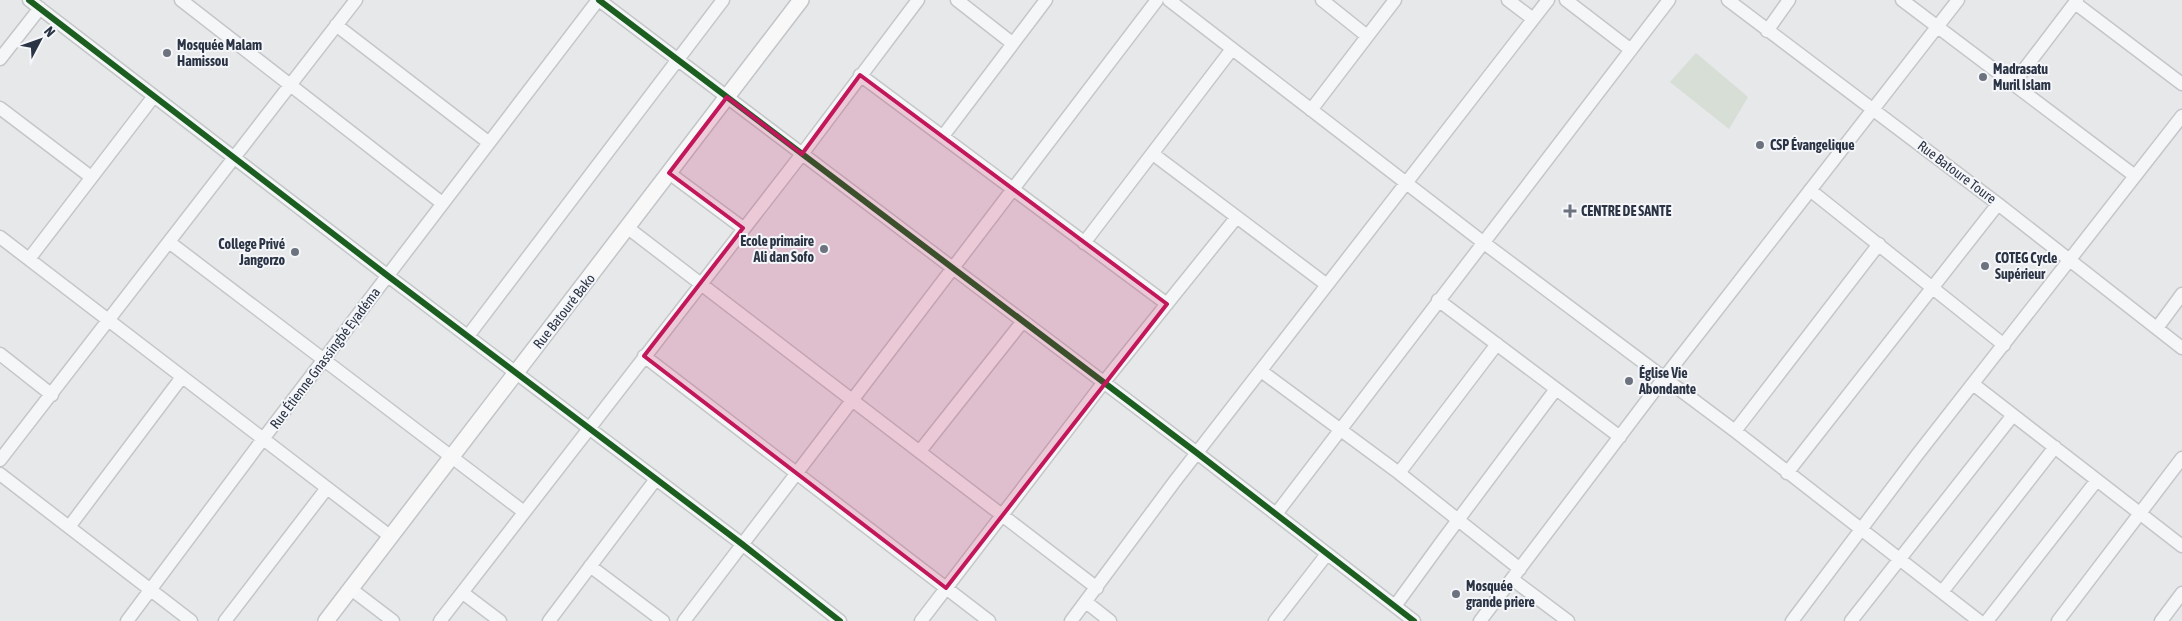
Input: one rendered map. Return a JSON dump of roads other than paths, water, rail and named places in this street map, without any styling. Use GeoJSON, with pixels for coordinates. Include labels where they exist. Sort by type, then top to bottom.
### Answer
{"type":"FeatureCollection","features":[{"type":"Feature","properties":{"kind":"main road","name":"Rue Batouré Bako"},"geometry":{"type":"LineString","coordinates":[[326,621],[801,0]]}},
{"type":"Feature","properties":{"kind":"street"},"geometry":{"type":"LineString","coordinates":[[29,0],[388,276],[742,544],[840,621]]}},
{"type":"Feature","properties":{"kind":"street"},"geometry":{"type":"LineString","coordinates":[[181,0],[289,86],[442,203]]}},
{"type":"Feature","properties":{"kind":"street"},"geometry":{"type":"LineString","coordinates":[[0,460],[356,0]]}},
{"type":"Feature","properties":{"kind":"street"},"geometry":{"type":"LineString","coordinates":[[599,0],[1104,382],[1414,621]]}},
{"type":"Feature","properties":{"kind":"street","name":"Rue Étienne Gnassingbé Eyadéma"},"geometry":{"type":"LineString","coordinates":[[127,621],[488,142],[599,0]]}},
{"type":"Feature","properties":{"kind":"street"},"geometry":{"type":"LineString","coordinates":[[468,336],[723,0]]}},
{"type":"Feature","properties":{"kind":"street"},"geometry":{"type":"LineString","coordinates":[[440,621],[700,283],[802,154],[860,74],[918,0]]}},
{"type":"Feature","properties":{"kind":"street"},"geometry":{"type":"LineString","coordinates":[[957,0],[1012,43]]}},
{"type":"Feature","properties":{"kind":"street"},"geometry":{"type":"LineString","coordinates":[[942,136],[1046,0]]}},
{"type":"Feature","properties":{"kind":"street"},"geometry":{"type":"LineString","coordinates":[[684,621],[1157,0]]}},
{"type":"Feature","properties":{"kind":"street"},"geometry":{"type":"LineString","coordinates":[[1169,0],[1484,243],[1862,528],[1979,621]]}},
{"type":"Feature","properties":{"kind":"street"},"geometry":{"type":"LineString","coordinates":[[1322,0],[1367,36]]}},
{"type":"Feature","properties":{"kind":"street"},"geometry":{"type":"LineString","coordinates":[[1311,110],[1395,0]]}},
{"type":"Feature","properties":{"kind":"street"},"geometry":{"type":"LineString","coordinates":[[1508,0],[1533,19]]}},
{"type":"Feature","properties":{"kind":"street"},"geometry":{"type":"LineString","coordinates":[[1071,621],[1098,588],[1197,453],[1548,0]]}},
{"type":"Feature","properties":{"kind":"street"},"geometry":{"type":"LineString","coordinates":[[1566,0],[1631,50]]}},
{"type":"Feature","properties":{"kind":"street"},"geometry":{"type":"LineString","coordinates":[[1276,514],[1669,0]]}},
{"type":"Feature","properties":{"kind":"street","name":"Rue Batoure Toure"},"geometry":{"type":"LineString","coordinates":[[1728,0],[1998,204],[2182,348]]}},
{"type":"Feature","properties":{"kind":"street"},"geometry":{"type":"LineString","coordinates":[[1767,30],[1789,0]]}},
{"type":"Feature","properties":{"kind":"street"},"geometry":{"type":"LineString","coordinates":[[1902,0],[2135,176]]}},
{"type":"Feature","properties":{"kind":"street"},"geometry":{"type":"LineString","coordinates":[[1480,621],[1664,378],[1958,0]]}},
{"type":"Feature","properties":{"kind":"street"},"geometry":{"type":"LineString","coordinates":[[2013,84],[2076,2],[2182,84]]}},
{"type":"Feature","properties":{"kind":"street"},"geometry":{"type":"LineString","coordinates":[[0,59],[40,8]]}},
{"type":"Feature","properties":{"kind":"street"},"geometry":{"type":"LineString","coordinates":[[336,26],[488,142]]}},
{"type":"Feature","properties":{"kind":"street"},"geometry":{"type":"LineString","coordinates":[[1084,243],[1232,49]]}},
{"type":"Feature","properties":{"kind":"street"},"geometry":{"type":"LineString","coordinates":[[860,74],[1012,190],[1167,304]]}},
{"type":"Feature","properties":{"kind":"street"},"geometry":{"type":"LineString","coordinates":[[29,259],[154,96]]}},
{"type":"Feature","properties":{"kind":"street"},"geometry":{"type":"LineString","coordinates":[[0,108],[91,177]]}},
{"type":"Feature","properties":{"kind":"street"},"geometry":{"type":"LineString","coordinates":[[1792,621],[1973,384],[2182,116]]}},
{"type":"Feature","properties":{"kind":"street"},"geometry":{"type":"LineString","coordinates":[[1153,154],[1327,285]]}},
{"type":"Feature","properties":{"kind":"street"},"geometry":{"type":"LineString","coordinates":[[669,173],[743,228]]}},
{"type":"Feature","properties":{"kind":"street"},"geometry":{"type":"LineString","coordinates":[[1810,190],[2004,345]]}},
{"type":"Feature","properties":{"kind":"street"},"geometry":{"type":"LineString","coordinates":[[1788,472],[1998,204]]}},
{"type":"Feature","properties":{"kind":"street"},"geometry":{"type":"LineString","coordinates":[[921,621],[1104,382],[1236,218]]}},
{"type":"Feature","properties":{"kind":"street"},"geometry":{"type":"LineString","coordinates":[[628,228],[1098,588]]}},
{"type":"Feature","properties":{"kind":"street"},"geometry":{"type":"LineString","coordinates":[[0,237],[391,537]]}},
{"type":"Feature","properties":{"kind":"street"},"geometry":{"type":"LineString","coordinates":[[169,242],[524,512]]}},
{"type":"Feature","properties":{"kind":"street"},"geometry":{"type":"LineString","coordinates":[[1735,431],[1879,244]]}},
{"type":"Feature","properties":{"kind":"street"},"geometry":{"type":"LineString","coordinates":[[2156,328],[2182,294]]}},
{"type":"Feature","properties":{"kind":"street"},"geometry":{"type":"LineString","coordinates":[[1438,300],[1620,437]]}},
{"type":"Feature","properties":{"kind":"street"},"geometry":{"type":"LineString","coordinates":[[920,451],[1023,321]]}},
{"type":"Feature","properties":{"kind":"street"},"geometry":{"type":"LineString","coordinates":[[1400,473],[1497,344]]}},
{"type":"Feature","properties":{"kind":"street"},"geometry":{"type":"LineString","coordinates":[[0,354],[52,395]]}},
{"type":"Feature","properties":{"kind":"street"},"geometry":{"type":"LineString","coordinates":[[644,356],[989,621]]}},
{"type":"Feature","properties":{"kind":"street"},"geometry":{"type":"LineString","coordinates":[[1262,371],[1400,473],[1458,520],[1568,621]]}},
{"type":"Feature","properties":{"kind":"street"},"geometry":{"type":"LineString","coordinates":[[69,527],[182,377]]}},
{"type":"Feature","properties":{"kind":"street"},"geometry":{"type":"LineString","coordinates":[[1973,384],[2182,546]]}},
{"type":"Feature","properties":{"kind":"street"},"geometry":{"type":"LineString","coordinates":[[1396,606],[1556,389]]}},
{"type":"Feature","properties":{"kind":"street"},"geometry":{"type":"LineString","coordinates":[[1851,621],[2013,415]]}},
{"type":"Feature","properties":{"kind":"street"},"geometry":{"type":"LineString","coordinates":[[1942,592],[2055,447]]}},
{"type":"Feature","properties":{"kind":"street"},"geometry":{"type":"LineString","coordinates":[[2058,621],[2139,513],[2181,461]]}},
{"type":"Feature","properties":{"kind":"street"},"geometry":{"type":"LineString","coordinates":[[0,474],[191,621]]}},
{"type":"Feature","properties":{"kind":"street"},"geometry":{"type":"LineString","coordinates":[[549,621],[656,479]]}},
{"type":"Feature","properties":{"kind":"street"},"geometry":{"type":"LineString","coordinates":[[1988,621],[2096,480]]}},
{"type":"Feature","properties":{"kind":"street"},"geometry":{"type":"LineString","coordinates":[[225,621],[327,488]]}},
{"type":"Feature","properties":{"kind":"street"},"geometry":{"type":"LineString","coordinates":[[1275,621],[1327,554]]}},
{"type":"Feature","properties":{"kind":"street"},"geometry":{"type":"LineString","coordinates":[[590,566],[663,621]]}},
{"type":"Feature","properties":{"kind":"street"},"geometry":{"type":"LineString","coordinates":[[351,589],[393,621]]}},
{"type":"Feature","properties":{"kind":"street"},"geometry":{"type":"LineString","coordinates":[[463,593],[500,621]]}},
{"type":"Feature","properties":{"kind":"street"},"geometry":{"type":"LineString","coordinates":[[2161,621],[2182,593]]}},
{"type":"Feature","properties":{"kind":"street"},"geometry":{"type":"LineString","coordinates":[[1086,602],[1110,621]]}},
{"type":"Feature","properties":{"kind":"place","name":"Mosquée Malam Hamissou"},"geometry":{"type":"Point","coordinates":[167,53]}},
{"type":"Feature","properties":{"kind":"place","name":"Madrasatu Muril Islam"},"geometry":{"type":"Point","coordinates":[1983,77]}},
{"type":"Feature","properties":{"kind":"place","name":"CSP Évangelique"},"geometry":{"type":"Point","coordinates":[1760,145]}},
{"type":"Feature","properties":{"kind":"place","name":"CENTRE DE SANTE"},"geometry":{"type":"Point","coordinates":[1570,211]}},
{"type":"Feature","properties":{"kind":"place","name":"Ecole primaire Ali dan Sofo"},"geometry":{"type":"Point","coordinates":[824,249]}},
{"type":"Feature","properties":{"kind":"place","name":"College Privé Jangorzo"},"geometry":{"type":"Point","coordinates":[295,252]}},
{"type":"Feature","properties":{"kind":"place","name":"COTEG Cycle Supérieur"},"geometry":{"type":"Point","coordinates":[1985,266]}},
{"type":"Feature","properties":{"kind":"place","name":"Église Vie Abondante"},"geometry":{"type":"Point","coordinates":[1629,381]}},
{"type":"Feature","properties":{"kind":"place","name":"Mosquée grande priere"},"geometry":{"type":"Point","coordinates":[1456,594]}}]}
